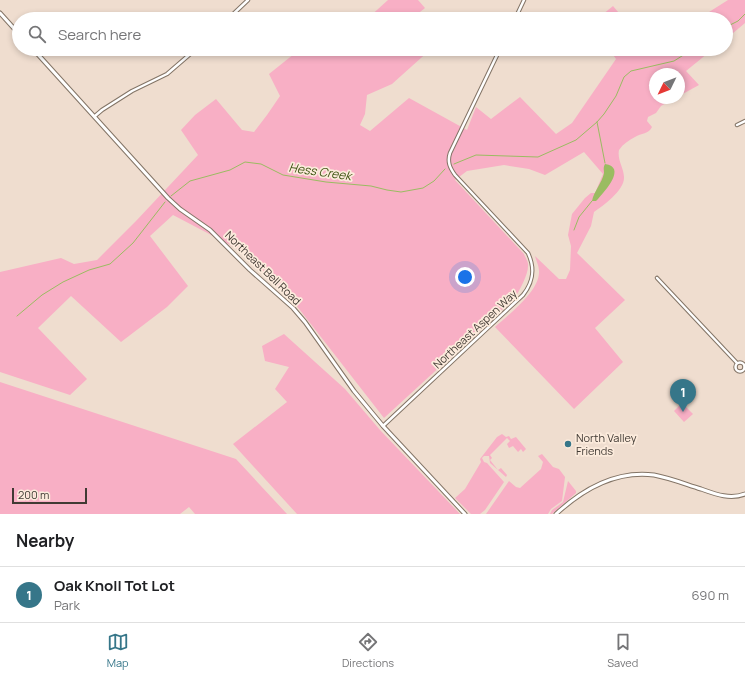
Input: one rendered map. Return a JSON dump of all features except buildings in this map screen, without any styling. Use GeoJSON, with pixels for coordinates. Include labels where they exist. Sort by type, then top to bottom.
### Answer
{"type":"FeatureCollection","features":[{"type":"Feature","properties":{"kind":"main road"},"geometry":{"type":"LineString","coordinates":[[0,13],[12,26]]}},
{"type":"Feature","properties":{"kind":"main road","name":"Northeast Bell Road"},"geometry":{"type":"LineString","coordinates":[[39,56],[172,202],[210,230],[247,267],[293,308],[311,330],[354,391],[382,426],[465,514]]}},
{"type":"Feature","properties":{"kind":"main road"},"geometry":{"type":"LineString","coordinates":[[556,514],[574,498],[593,486],[612,478],[630,476],[648,475],[665,478],[720,495],[734,497],[745,494]]}},
{"type":"Feature","properties":{"kind":"street"},"geometry":{"type":"LineString","coordinates":[[235,12],[248,0]]}},
{"type":"Feature","properties":{"kind":"street"},"geometry":{"type":"LineString","coordinates":[[518,12],[524,0]]}},
{"type":"Feature","properties":{"kind":"street"},"geometry":{"type":"LineString","coordinates":[[95,116],[132,91],[167,74],[188,56]]}},
{"type":"Feature","properties":{"kind":"street","name":"Northeast Aspen Way"},"geometry":{"type":"LineString","coordinates":[[382,426],[523,295],[532,280],[533,267],[528,253],[455,175],[449,162],[450,153],[497,56]]}},
{"type":"Feature","properties":{"kind":"street"},"geometry":{"type":"LineString","coordinates":[[737,124],[745,121]]}},
{"type":"Feature","properties":{"kind":"street"},"geometry":{"type":"LineString","coordinates":[[657,278],[737,363],[737,370],[744,371],[744,363],[737,363]]}},
{"type":"Feature","properties":{"kind":"shaded area"},"geometry":{"type":"Polygon","coordinates":[[[388,0],[418,0],[425,8],[420,12],[375,12],[388,0]]]}},
{"type":"Feature","properties":{"kind":"shaded area"},"geometry":{"type":"Polygon","coordinates":[[[728,0],[745,0],[745,23],[733,33],[733,12],[709,12],[728,0]]]}},
{"type":"Feature","properties":{"kind":"shaded area"},"geometry":{"type":"Polygon","coordinates":[[[613,6],[618,12],[606,12],[613,6]]]}},
{"type":"Feature","properties":{"kind":"shaded area"},"geometry":{"type":"Polygon","coordinates":[[[292,56],[423,56],[392,84],[367,95],[365,114],[360,125],[370,131],[409,98],[467,130],[476,107],[491,119],[520,97],[556,134],[572,123],[616,59],[614,56],[704,56],[686,71],[699,85],[685,93],[685,68],[649,68],[649,104],[664,104],[656,113],[648,117],[647,121],[652,127],[651,129],[631,139],[619,150],[619,157],[624,174],[621,187],[613,197],[594,212],[591,226],[577,253],[625,300],[595,328],[623,362],[574,409],[495,327],[523,302],[535,286],[539,271],[535,256],[559,279],[566,279],[570,270],[571,246],[568,235],[572,214],[585,198],[591,193],[595,193],[603,174],[584,152],[545,175],[529,169],[504,165],[467,171],[455,180],[524,254],[528,263],[527,272],[515,298],[384,418],[296,305],[236,248],[173,215],[150,236],[188,286],[167,307],[121,342],[71,296],[38,328],[87,379],[70,395],[0,372],[0,272],[61,258],[74,264],[97,260],[198,155],[181,130],[195,115],[216,99],[242,130],[254,132],[280,96],[269,74],[292,56]]]}},
{"type":"Feature","properties":{"kind":"shaded area"},"geometry":{"type":"Polygon","coordinates":[[[605,164],[611,166],[614,170],[612,180],[596,201],[592,201],[603,177],[605,164]]]}},
{"type":"Feature","properties":{"kind":"shaded area"},"geometry":{"type":"Polygon","coordinates":[[[284,334],[345,389],[380,430],[460,514],[297,514],[233,444],[287,402],[275,389],[289,367],[265,361],[262,346],[284,334]]]}},
{"type":"Feature","properties":{"kind":"shaded area"},"geometry":{"type":"Polygon","coordinates":[[[0,382],[236,459],[287,514],[195,514],[189,507],[180,514],[0,514],[0,382]]]}},
{"type":"Feature","properties":{"kind":"shaded area"},"geometry":{"type":"Polygon","coordinates":[[[682,403],[693,414],[684,422],[674,411],[682,403]]]}},
{"type":"Feature","properties":{"kind":"shaded area"},"geometry":{"type":"Polygon","coordinates":[[[502,434],[506,437],[509,436],[511,439],[516,437],[526,449],[523,452],[521,449],[518,452],[513,446],[509,448],[507,444],[510,441],[507,438],[490,455],[492,458],[490,460],[498,470],[490,463],[489,456],[484,456],[482,458],[484,462],[487,463],[504,482],[485,510],[480,514],[471,514],[455,498],[465,489],[481,462],[480,459],[497,437],[502,434]]]}},
{"type":"Feature","properties":{"kind":"shaded area"},"geometry":{"type":"Polygon","coordinates":[[[542,454],[553,467],[559,469],[565,477],[562,501],[551,509],[548,514],[486,514],[509,481],[516,487],[520,488],[541,469],[543,462],[538,456],[542,454]]]}},
{"type":"Feature","properties":{"kind":"shaded area"},"geometry":{"type":"Polygon","coordinates":[[[501,468],[507,475],[506,477],[498,470],[501,468]]]}},
{"type":"Feature","properties":{"kind":"shaded area"},"geometry":{"type":"Polygon","coordinates":[[[568,481],[576,493],[552,514],[550,514],[552,510],[563,502],[568,481]]]}},
{"type":"Feature","properties":{"kind":"waterway","name":"Hess Creek"},"geometry":{"type":"LineString","coordinates":[[733,24],[745,14]]}},
{"type":"Feature","properties":{"kind":"waterway","name":"Hess Creek"},"geometry":{"type":"LineString","coordinates":[[454,164],[476,155],[538,157],[576,140],[604,114],[616,96],[624,77],[631,71],[674,61],[682,56]]}},
{"type":"Feature","properties":{"kind":"waterway"},"geometry":{"type":"LineString","coordinates":[[597,122],[605,163]]}},
{"type":"Feature","properties":{"kind":"waterway","name":"Hess Creek"},"geometry":{"type":"LineString","coordinates":[[171,196],[190,181],[230,170],[245,162],[261,164],[283,175],[326,182],[371,186],[401,192],[423,188],[434,181],[445,169]]}},
{"type":"Feature","properties":{"kind":"waterway"},"geometry":{"type":"LineString","coordinates":[[574,230],[579,217],[592,201]]}},
{"type":"Feature","properties":{"kind":"waterway","name":"Hess Creek"},"geometry":{"type":"LineString","coordinates":[[17,316],[42,295],[63,282],[89,270],[110,264],[133,243],[165,202]]}},
{"type":"Feature","properties":{"kind":"place","name":"Oak Knoll Tot Lot"},"geometry":{"type":"Point","coordinates":[683,412]}},
{"type":"Feature","properties":{"kind":"place","name":"North Valley Friends"},"geometry":{"type":"Point","coordinates":[568,444]}}]}
